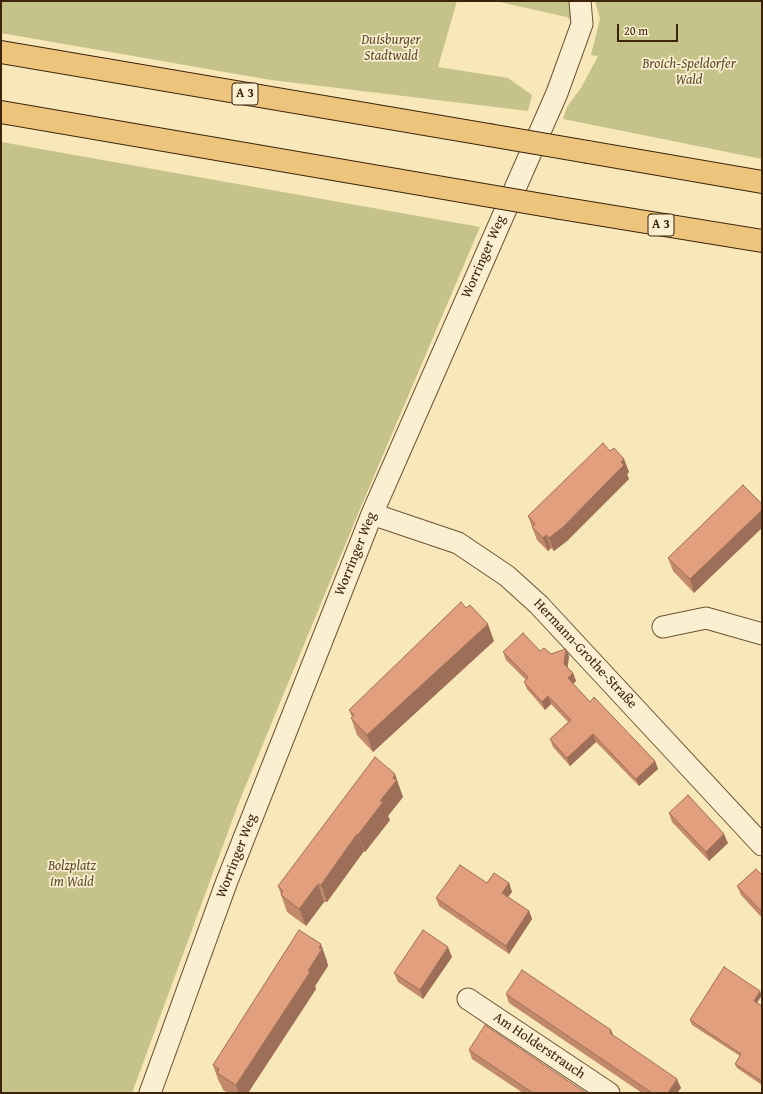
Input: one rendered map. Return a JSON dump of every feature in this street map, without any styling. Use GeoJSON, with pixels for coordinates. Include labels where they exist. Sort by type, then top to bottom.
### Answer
{"type":"FeatureCollection","features":[{"type":"Feature","properties":{"kind":"highway","name":"A 3"},"geometry":{"type":"LineString","coordinates":[[1,52],[762,182]]}},
{"type":"Feature","properties":{"kind":"highway","name":"A 3"},"geometry":{"type":"LineString","coordinates":[[1,112],[560,208],[762,241]]}},
{"type":"Feature","properties":{"kind":"street","name":"Worringer Weg"},"geometry":{"type":"LineString","coordinates":[[150,1093],[227,881],[372,514],[557,93],[582,24],[580,1]]}},
{"type":"Feature","properties":{"kind":"street","name":"Hermann-Grothe-Straße"},"geometry":{"type":"LineString","coordinates":[[372,514],[458,543],[507,576],[539,605],[762,844]]}},
{"type":"Feature","properties":{"kind":"street"},"geometry":{"type":"LineString","coordinates":[[663,627],[706,618],[762,634]]}},
{"type":"Feature","properties":{"kind":"street","name":"Am Holderstrauch"},"geometry":{"type":"LineString","coordinates":[[468,999],[609,1093]]}},
{"type":"Feature","properties":{"kind":"green space","name":"Duisburger Stadtwald"},"geometry":{"type":"Polygon","coordinates":[[[1,1],[457,1],[438,67],[508,78],[532,95],[528,111],[271,80],[1,33],[1,1]]]}},
{"type":"Feature","properties":{"kind":"green space"},"geometry":{"type":"Polygon","coordinates":[[[495,1],[575,1],[583,32],[567,17],[495,1]]]}},
{"type":"Feature","properties":{"kind":"green space","name":"Broich-Speldorfer Wald"},"geometry":{"type":"Polygon","coordinates":[[[595,1],[762,1],[762,159],[563,119],[567,107],[581,88],[598,56],[591,55],[600,19],[595,1]]]}},
{"type":"Feature","properties":{"kind":"green space","name":"Bolzplatz im Wald"},"geometry":{"type":"Polygon","coordinates":[[[1,142],[480,227],[360,509],[239,802],[132,1093],[1,1093],[1,142]]]}},
{"type":"Feature","properties":{"kind":"building"},"geometry":{"type":"Polygon","coordinates":[[[603,443],[610,451],[614,448],[624,459],[621,462],[624,465],[562,528],[549,538],[546,535],[543,538],[532,527],[535,524],[528,516],[603,443]]]}},
{"type":"Feature","properties":{"kind":"building"},"geometry":{"type":"Polygon","coordinates":[[[743,485],[762,504],[762,510],[690,579],[668,558],[743,485]]]}},
{"type":"Feature","properties":{"kind":"building"},"geometry":{"type":"Polygon","coordinates":[[[461,602],[466,608],[470,605],[488,624],[367,735],[351,718],[354,715],[349,710],[461,602]]]}},
{"type":"Feature","properties":{"kind":"building"},"geometry":{"type":"Polygon","coordinates":[[[523,633],[540,651],[544,648],[551,654],[566,649],[564,664],[573,673],[568,678],[590,702],[594,697],[655,761],[636,779],[593,734],[567,758],[550,739],[571,720],[548,696],[542,702],[524,682],[528,677],[503,652],[523,633]]]}},
{"type":"Feature","properties":{"kind":"building"},"geometry":{"type":"Polygon","coordinates":[[[375,757],[395,774],[393,778],[397,780],[380,801],[383,802],[358,835],[357,834],[321,885],[318,884],[299,909],[281,895],[283,891],[278,886],[375,757]]]}},
{"type":"Feature","properties":{"kind":"building"},"geometry":{"type":"Polygon","coordinates":[[[688,795],[724,834],[706,852],[669,813],[688,795]]]}},
{"type":"Feature","properties":{"kind":"building"},"geometry":{"type":"Polygon","coordinates":[[[460,865],[487,883],[494,873],[509,883],[502,893],[529,911],[506,946],[436,898],[460,865]]]}},
{"type":"Feature","properties":{"kind":"building"},"geometry":{"type":"Polygon","coordinates":[[[756,869],[762,875],[762,912],[737,886],[756,869]]]}},
{"type":"Feature","properties":{"kind":"building"},"geometry":{"type":"Polygon","coordinates":[[[299,930],[321,944],[319,948],[322,949],[308,971],[310,972],[236,1085],[217,1073],[219,1069],[213,1065],[299,930]]]}},
{"type":"Feature","properties":{"kind":"building"},"geometry":{"type":"Polygon","coordinates":[[[423,930],[448,947],[420,990],[394,973],[423,930]]]}},
{"type":"Feature","properties":{"kind":"building"},"geometry":{"type":"Polygon","coordinates":[[[724,967],[760,991],[754,1001],[762,1006],[762,1081],[735,1064],[741,1054],[690,1020],[724,967]]]}},
{"type":"Feature","properties":{"kind":"building"},"geometry":{"type":"Polygon","coordinates":[[[522,970],[611,1030],[610,1033],[677,1079],[668,1093],[652,1093],[506,994],[522,970]]]}},
{"type":"Feature","properties":{"kind":"building"},"geometry":{"type":"Polygon","coordinates":[[[485,1025],[586,1093],[533,1093],[469,1050],[485,1025]]]}}]}
